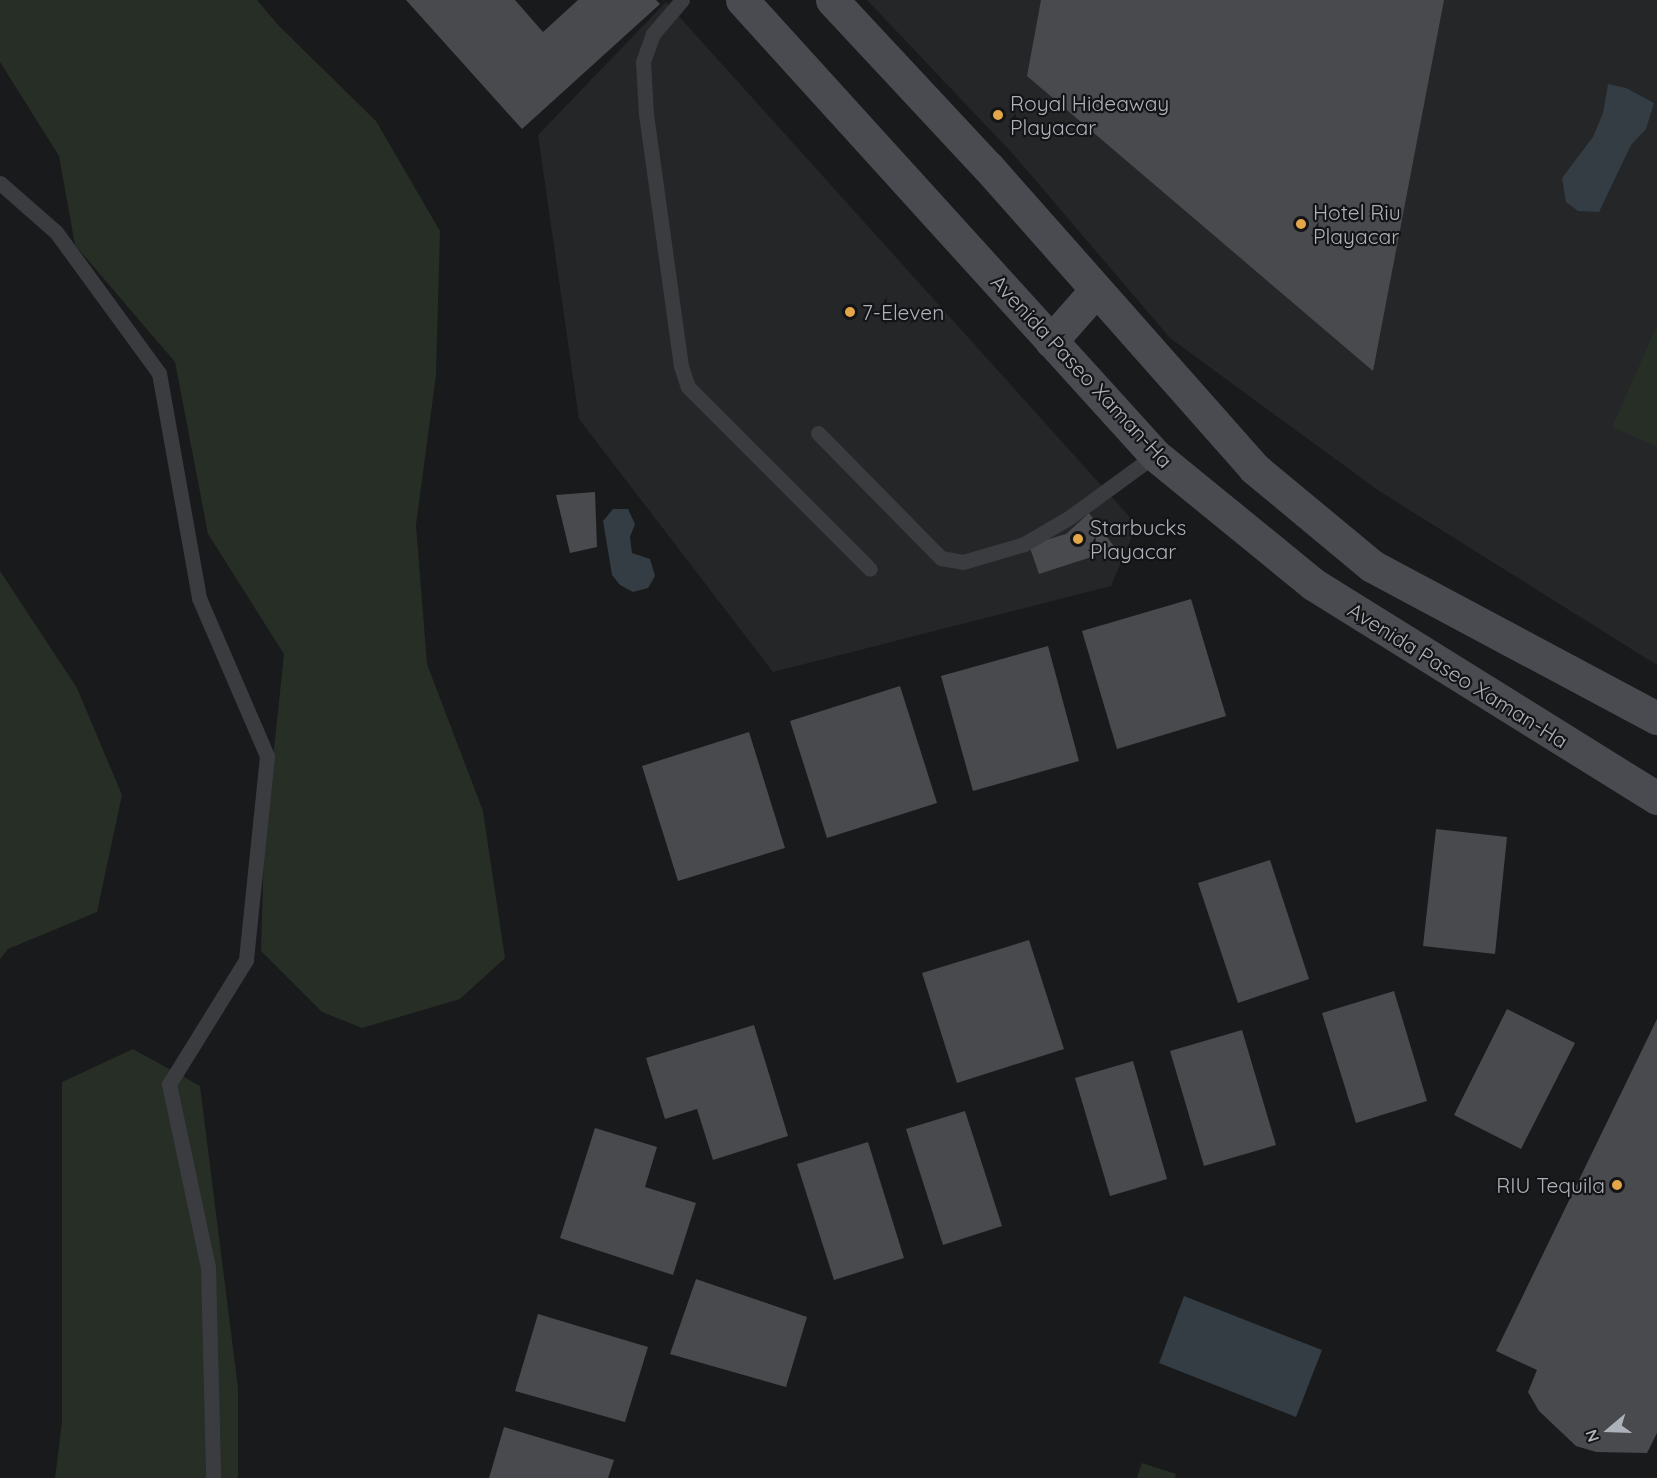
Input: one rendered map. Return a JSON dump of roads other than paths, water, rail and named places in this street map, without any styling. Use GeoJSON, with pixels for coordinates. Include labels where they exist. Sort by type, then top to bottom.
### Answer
{"type":"FeatureCollection","features":[{"type":"Feature","properties":{"kind":"main road","name":"Avenida Paseo Xaman-Ha"},"geometry":{"type":"LineString","coordinates":[[742,0],[1155,455],[1313,584],[1657,798]]}},
{"type":"Feature","properties":{"kind":"main road"},"geometry":{"type":"LineString","coordinates":[[832,0],[988,167],[1254,468],[1372,566],[1657,718]]}},
{"type":"Feature","properties":{"kind":"main road"},"geometry":{"type":"LineString","coordinates":[[1051,340],[1096,290]]}},
{"type":"Feature","properties":{"kind":"lane"},"geometry":{"type":"LineString","coordinates":[[682,0],[653,34],[643,62],[646,114],[681,366],[688,387],[870,569]]}},
{"type":"Feature","properties":{"kind":"lane"},"geometry":{"type":"LineString","coordinates":[[0,183],[56,232],[159,373],[198,598],[267,756],[246,960],[169,1084],[208,1267],[213,1478]]}},
{"type":"Feature","properties":{"kind":"lane"},"geometry":{"type":"LineString","coordinates":[[818,433],[941,558],[963,562],[1024,544],[1070,517],[1155,455]]}},
{"type":"Feature","properties":{"kind":"place","name":"Royal Hideaway Playacar"},"geometry":{"type":"Point","coordinates":[998,115]}},
{"type":"Feature","properties":{"kind":"place","name":"Hotel Riu Playacar"},"geometry":{"type":"Point","coordinates":[1301,224]}},
{"type":"Feature","properties":{"kind":"place","name":"7-Eleven"},"geometry":{"type":"Point","coordinates":[850,312]}},
{"type":"Feature","properties":{"kind":"place","name":"Starbucks Playacar"},"geometry":{"type":"Point","coordinates":[1078,539]}},
{"type":"Feature","properties":{"kind":"place","name":"RIU Tequila"},"geometry":{"type":"Point","coordinates":[1617,1185]}}]}
